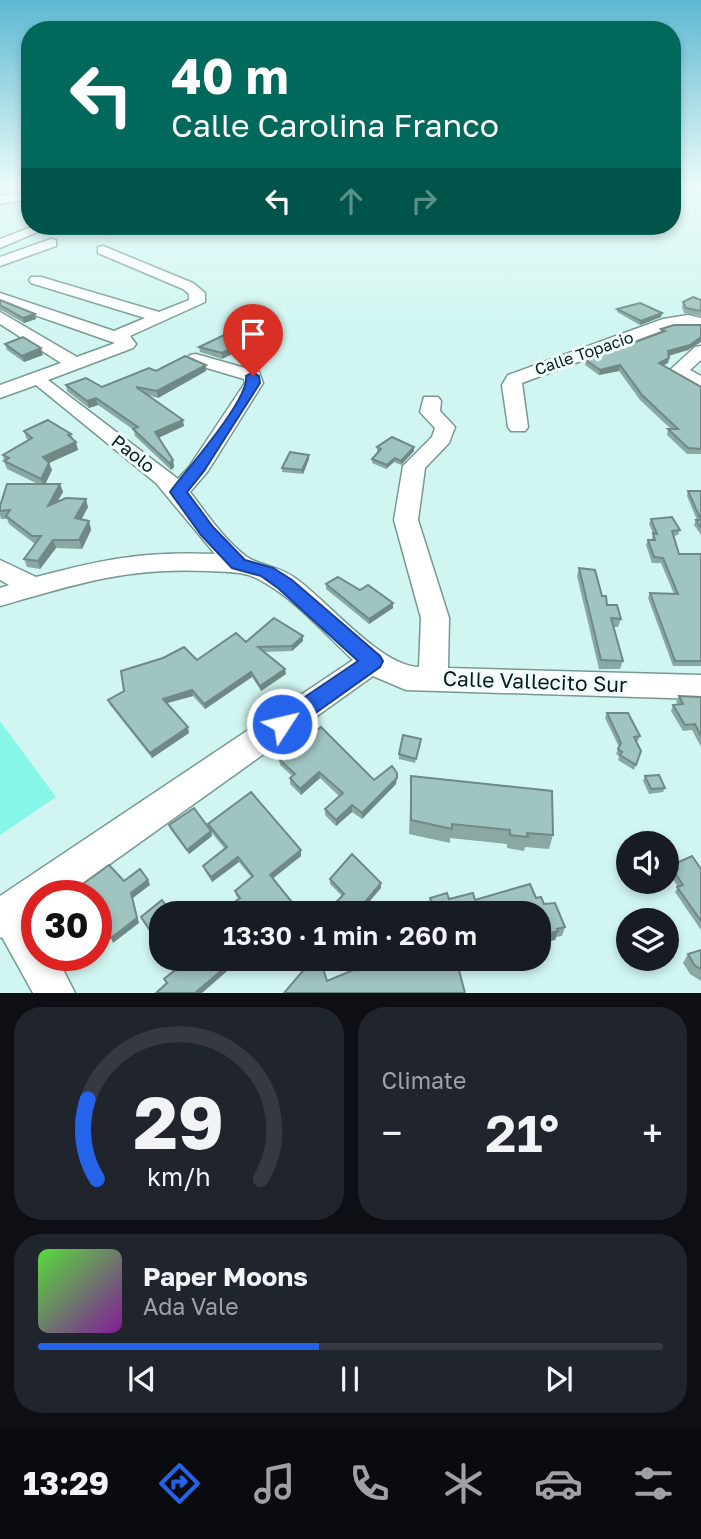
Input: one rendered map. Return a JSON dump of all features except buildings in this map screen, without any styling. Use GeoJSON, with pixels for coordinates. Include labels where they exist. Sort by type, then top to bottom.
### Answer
{"type":"FeatureCollection","features":[{"type":"Feature","properties":{"kind":"street"},"geometry":{"type":"LineString","coordinates":[[0,244],[22,235]]}},
{"type":"Feature","properties":{"kind":"street"},"geometry":{"type":"LineString","coordinates":[[0,262],[51,243],[27,235]]}},
{"type":"Feature","properties":{"kind":"street"},"geometry":{"type":"LineString","coordinates":[[103,250],[188,286],[197,293],[197,302],[114,337]]}},
{"type":"Feature","properties":{"kind":"street"},"geometry":{"type":"LineString","coordinates":[[36,280],[84,280],[104,289],[116,304]]}},
{"type":"Feature","properties":{"kind":"street"},"geometry":{"type":"LineString","coordinates":[[62,280],[116,304],[159,317]]}},
{"type":"Feature","properties":{"kind":"street"},"geometry":{"type":"LineString","coordinates":[[0,373],[9,389],[126,346],[126,342],[114,337],[3,308]]}},
{"type":"Feature","properties":{"kind":"street"},"geometry":{"type":"LineString","coordinates":[[3,308],[76,364]]}},
{"type":"Feature","properties":{"kind":"street","name":"Calle Topacio"},"geometry":{"type":"LineString","coordinates":[[518,427],[511,385],[515,379],[669,322],[688,320],[701,323]]}},
{"type":"Feature","properties":{"kind":"street"},"geometry":{"type":"LineString","coordinates":[[701,351],[680,369],[701,384]]}},
{"type":"Feature","properties":{"kind":"street"},"geometry":{"type":"LineString","coordinates":[[178,492],[197,471],[254,383],[253,376],[196,359]]}},
{"type":"Feature","properties":{"kind":"street","name":"Paolo"},"geometry":{"type":"LineString","coordinates":[[45,384],[178,492],[207,531],[239,564]]}},
{"type":"Feature","properties":{"kind":"street"},"geometry":{"type":"LineString","coordinates":[[431,401],[430,412],[445,427],[442,439],[414,466],[406,520],[435,618],[433,680]]}},
{"type":"Feature","properties":{"kind":"street"},"geometry":{"type":"LineString","coordinates":[[0,597],[98,569],[142,562],[239,564]]}},
{"type":"Feature","properties":{"kind":"street","name":"Calle Vallecito Sur"},"geometry":{"type":"LineString","coordinates":[[239,564],[267,572],[286,584],[373,661],[385,670],[406,678],[701,687]]}},
{"type":"Feature","properties":{"kind":"street"},"geometry":{"type":"LineString","coordinates":[[0,569],[33,587]]}},
{"type":"Feature","properties":{"kind":"street"},"geometry":{"type":"LineString","coordinates":[[55,993],[5,916],[373,661]]}},
{"type":"Feature","properties":{"kind":"green space"},"geometry":{"type":"Polygon","coordinates":[[[0,721],[56,797],[0,835],[0,721]]]}},
{"type":"Feature","properties":{"kind":"route"},"geometry":{"type":"LineString","coordinates":[[253,376],[254,383],[238,411],[197,471],[178,492],[207,531],[239,564],[267,572],[286,584],[373,661],[282,724]]}}]}
